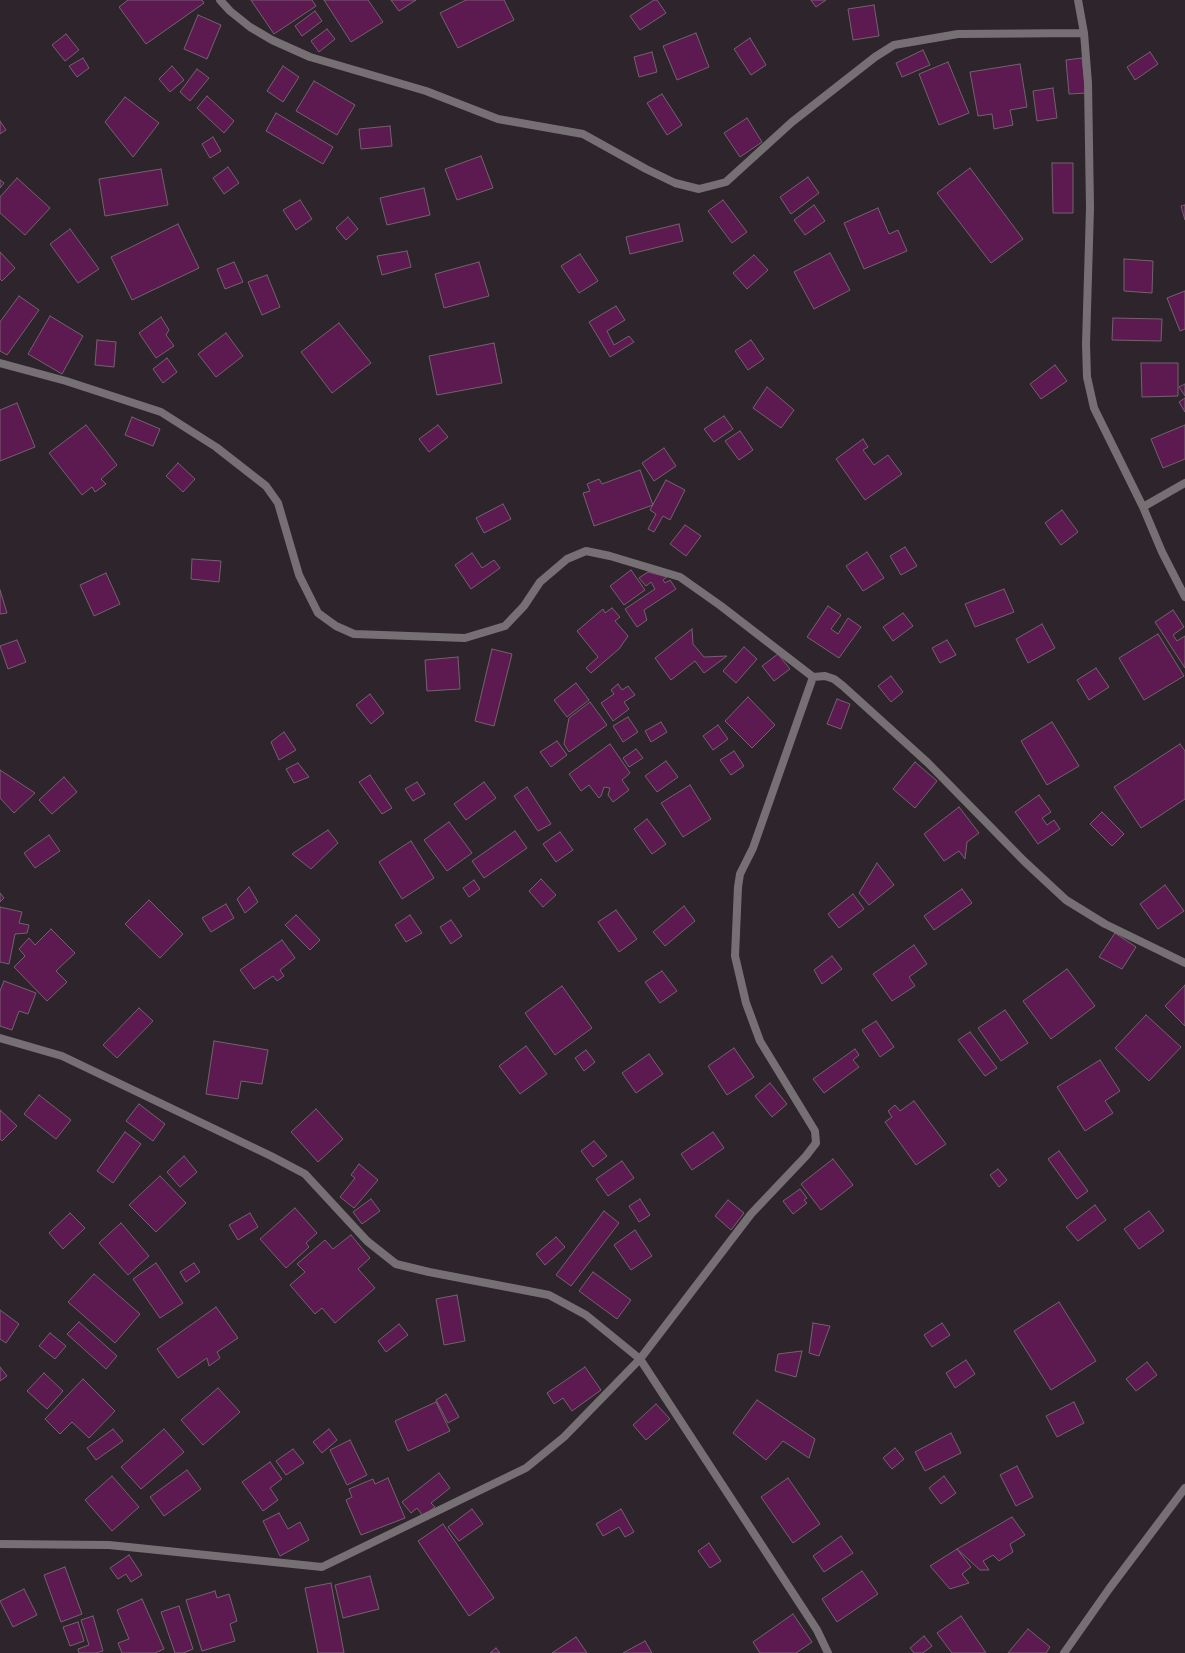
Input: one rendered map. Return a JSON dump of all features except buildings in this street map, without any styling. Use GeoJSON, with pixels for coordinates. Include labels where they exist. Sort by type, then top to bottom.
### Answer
{"type":"FeatureCollection","features":[{"type":"Feature","properties":{"kind":"street"},"geometry":{"type":"LineString","coordinates":[[220,0],[230,11],[250,27],[272,40],[310,57],[426,91],[498,119],[583,134],[646,169],[675,182],[699,188],[726,182],[792,122],[875,57],[894,45],[958,34],[1084,33]]}},
{"type":"Feature","properties":{"kind":"street"},"geometry":{"type":"LineString","coordinates":[[1078,0],[1084,33],[1088,83],[1090,208],[1086,344],[1087,377],[1094,408],[1143,507],[1162,552],[1185,597]]}},
{"type":"Feature","properties":{"kind":"street"},"geometry":{"type":"LineString","coordinates":[[0,363],[66,381],[161,412],[216,447],[266,486],[278,503],[299,575],[318,613],[336,626],[354,634],[465,638],[505,626],[524,606],[540,582],[567,559],[586,551],[610,556],[680,578],[721,606],[813,677],[825,676],[834,679],[843,686],[928,763],[1024,861],[1066,900],[1105,924],[1185,963]]}},
{"type":"Feature","properties":{"kind":"street"},"geometry":{"type":"LineString","coordinates":[[1143,507],[1185,483]]}},
{"type":"Feature","properties":{"kind":"street"},"geometry":{"type":"LineString","coordinates":[[0,1544],[109,1545],[322,1568],[526,1468],[564,1437],[640,1359],[751,1214],[806,1156],[816,1142],[815,1131],[760,1041],[746,1004],[735,956],[738,887],[740,874],[753,848],[813,677]]}},
{"type":"Feature","properties":{"kind":"street"},"geometry":{"type":"LineString","coordinates":[[0,1038],[62,1056],[272,1156],[305,1174],[367,1241],[396,1264],[429,1272],[549,1295],[586,1315],[640,1359],[817,1630],[828,1653]]}},
{"type":"Feature","properties":{"kind":"street"},"geometry":{"type":"LineString","coordinates":[[1064,1653],[1109,1589],[1185,1488]]}}]}
